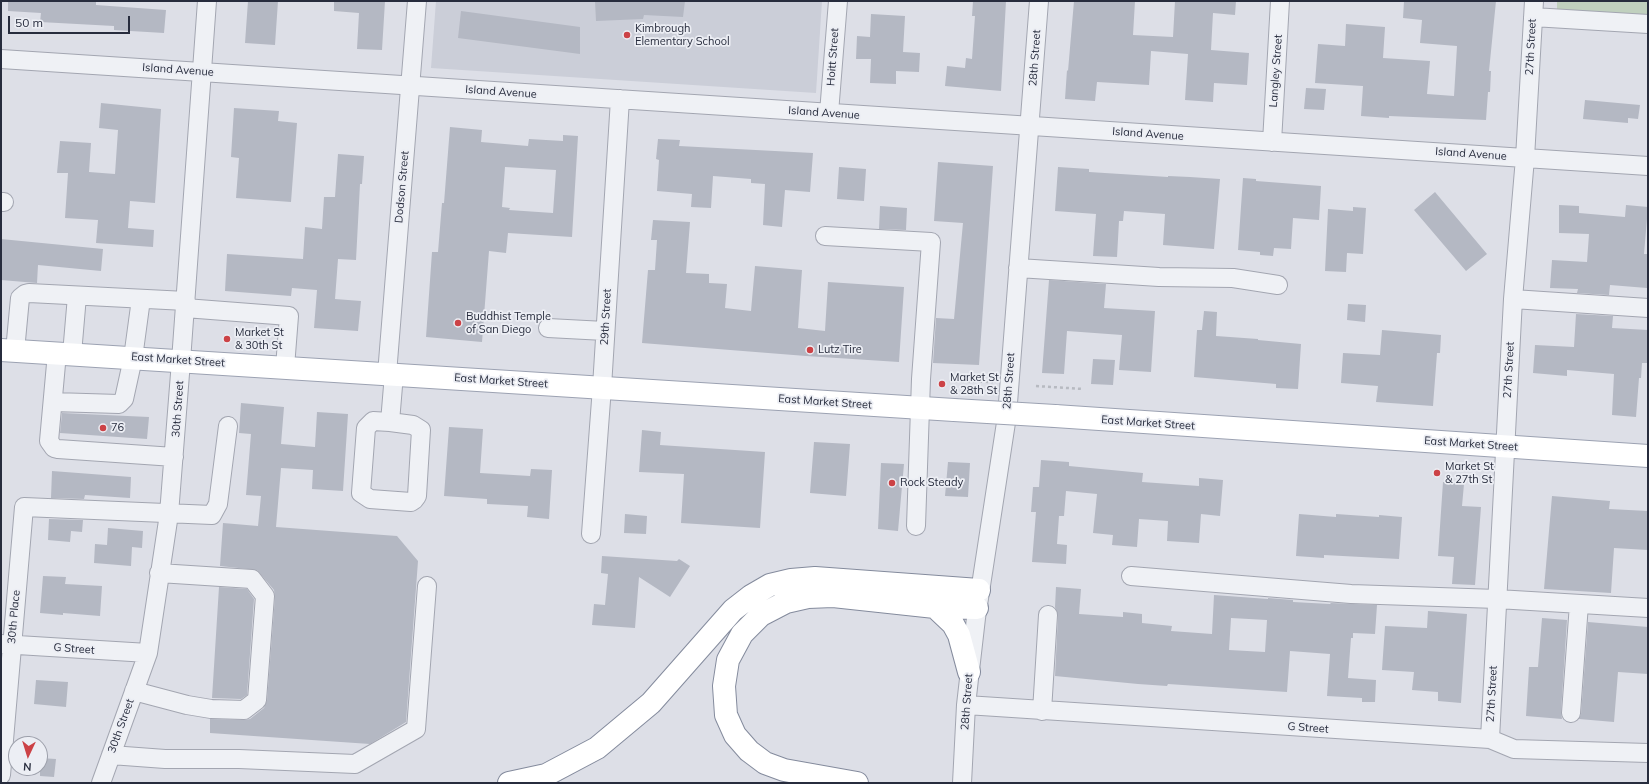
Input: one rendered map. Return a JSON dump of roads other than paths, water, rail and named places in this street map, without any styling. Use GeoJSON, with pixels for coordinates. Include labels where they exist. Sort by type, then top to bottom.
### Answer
{"type":"FeatureCollection","features":[{"type":"Feature","properties":{"kind":"main road","name":"East Market Street"},"geometry":{"type":"LineString","coordinates":[[8,350],[1055,416],[1648,456]]}},
{"type":"Feature","properties":{"kind":"main road"},"geometry":{"type":"LineString","coordinates":[[509,783],[546,775],[597,748],[651,703],[733,610],[751,596],[770,585],[791,580],[815,578],[978,599]]}},
{"type":"Feature","properties":{"kind":"main road"},"geometry":{"type":"LineString","coordinates":[[857,783],[784,770],[765,763],[749,751],[735,735],[726,715],[724,686],[728,660],[742,634],[761,615],[786,602],[808,597],[833,596],[935,607],[978,599]]}},
{"type":"Feature","properties":{"kind":"main road"},"geometry":{"type":"LineString","coordinates":[[935,607],[954,624],[959,635],[969,672]]}},
{"type":"Feature","properties":{"kind":"street","name":"30th Street"},"geometry":{"type":"LineString","coordinates":[[101,783],[148,653],[169,514],[186,305],[207,1]]}},
{"type":"Feature","properties":{"kind":"street","name":"Dodson Street"},"geometry":{"type":"LineString","coordinates":[[390,422],[390,374],[416,1]]}},
{"type":"Feature","properties":{"kind":"street","name":"Hoitt Street"},"geometry":{"type":"LineString","coordinates":[[829,113],[838,1]]}},
{"type":"Feature","properties":{"kind":"street","name":"28th Street"},"geometry":{"type":"LineString","coordinates":[[962,783],[969,672],[978,599],[1007,416],[1039,1]]}},
{"type":"Feature","properties":{"kind":"street","name":"Langley Street"},"geometry":{"type":"LineString","coordinates":[[1272,142],[1280,1]]}},
{"type":"Feature","properties":{"kind":"street"},"geometry":{"type":"LineString","coordinates":[[1534,9],[1648,24]]}},
{"type":"Feature","properties":{"kind":"street","name":"27th Street"},"geometry":{"type":"LineString","coordinates":[[1490,739],[1513,299],[1525,158],[1534,9]]}},
{"type":"Feature","properties":{"kind":"street","name":"Island Avenue"},"geometry":{"type":"LineString","coordinates":[[1,59],[1648,166]]}},
{"type":"Feature","properties":{"kind":"street","name":"29th Street"},"geometry":{"type":"LineString","coordinates":[[591,534],[602,388],[620,100]]}},
{"type":"Feature","properties":{"kind":"street"},"geometry":{"type":"LineString","coordinates":[[825,236],[931,242],[920,408],[916,526]]}},
{"type":"Feature","properties":{"kind":"street"},"geometry":{"type":"LineString","coordinates":[[1018,268],[1159,277],[1233,278],[1278,285]]}},
{"type":"Feature","properties":{"kind":"street"},"geometry":{"type":"LineString","coordinates":[[8,350],[20,298],[29,293],[141,299],[289,316],[285,367]]}},
{"type":"Feature","properties":{"kind":"street"},"geometry":{"type":"LineString","coordinates":[[77,296],[53,402],[49,441],[54,448],[58,449],[174,457]]}},
{"type":"Feature","properties":{"kind":"street"},"geometry":{"type":"LineString","coordinates":[[53,402],[119,404],[124,399],[133,358],[141,299]]}},
{"type":"Feature","properties":{"kind":"street"},"geometry":{"type":"LineString","coordinates":[[1513,299],[1648,308]]}},
{"type":"Feature","properties":{"kind":"street"},"geometry":{"type":"LineString","coordinates":[[548,328],[605,331]]}},
{"type":"Feature","properties":{"kind":"street"},"geometry":{"type":"LineString","coordinates":[[373,421],[390,422],[413,425],[421,430],[417,496],[410,502],[370,499],[361,493],[366,428],[373,421]]}},
{"type":"Feature","properties":{"kind":"street"},"geometry":{"type":"LineString","coordinates":[[169,514],[212,515],[218,504],[228,426]]}},
{"type":"Feature","properties":{"kind":"street","name":"30th Place"},"geometry":{"type":"LineString","coordinates":[[1,775],[7,644],[24,507],[169,514]]}},
{"type":"Feature","properties":{"kind":"street"},"geometry":{"type":"LineString","coordinates":[[134,691],[187,705],[211,708],[244,710],[257,700],[265,596],[252,579],[159,574]]}},
{"type":"Feature","properties":{"kind":"street"},"geometry":{"type":"LineString","coordinates":[[1131,576],[1351,594],[1497,599],[1648,608]]}},
{"type":"Feature","properties":{"kind":"street"},"geometry":{"type":"LineString","coordinates":[[111,754],[165,759],[239,759],[355,764],[416,729],[427,586]]}},
{"type":"Feature","properties":{"kind":"street"},"geometry":{"type":"LineString","coordinates":[[1572,713],[1579,604]]}},
{"type":"Feature","properties":{"kind":"street"},"geometry":{"type":"LineString","coordinates":[[1042,711],[1048,615]]}},
{"type":"Feature","properties":{"kind":"street","name":"G Street"},"geometry":{"type":"LineString","coordinates":[[7,644],[148,653]]}},
{"type":"Feature","properties":{"kind":"street","name":"G Street"},"geometry":{"type":"LineString","coordinates":[[966,705],[1490,739],[1514,749],[1648,753]]}},
{"type":"Feature","properties":{"kind":"place","name":"Kimbrough Elementary School"},"geometry":{"type":"Point","coordinates":[627,35]}},
{"type":"Feature","properties":{"kind":"place","name":"Buddhist Temple of San Diego"},"geometry":{"type":"Point","coordinates":[458,323]}},
{"type":"Feature","properties":{"kind":"place","name":"Market St & 30th St"},"geometry":{"type":"Point","coordinates":[227,339]}},
{"type":"Feature","properties":{"kind":"place","name":"Lutz Tire"},"geometry":{"type":"Point","coordinates":[810,350]}},
{"type":"Feature","properties":{"kind":"place","name":"Market St & 28th St"},"geometry":{"type":"Point","coordinates":[942,384]}},
{"type":"Feature","properties":{"kind":"place","name":"76"},"geometry":{"type":"Point","coordinates":[103,428]}},
{"type":"Feature","properties":{"kind":"place","name":"Market St & 27th St"},"geometry":{"type":"Point","coordinates":[1437,473]}},
{"type":"Feature","properties":{"kind":"place","name":"Rock Steady"},"geometry":{"type":"Point","coordinates":[892,483]}}]}
